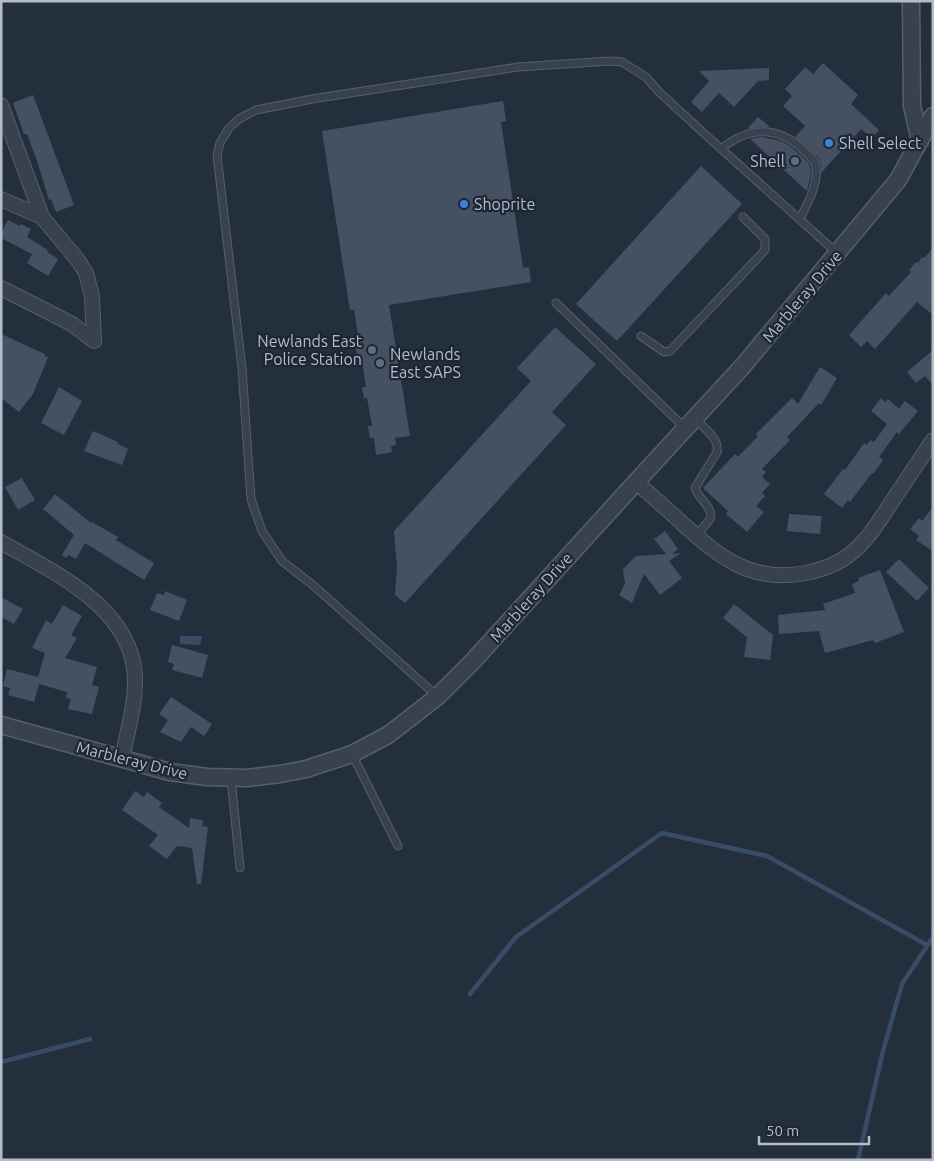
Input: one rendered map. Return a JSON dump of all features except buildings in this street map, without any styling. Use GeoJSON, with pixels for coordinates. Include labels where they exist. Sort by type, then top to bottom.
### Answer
{"type":"FeatureCollection","features":[{"type":"Feature","properties":{"kind":"street"},"geometry":{"type":"LineString","coordinates":[[911,1],[912,106],[920,141]]}},
{"type":"Feature","properties":{"kind":"street"},"geometry":{"type":"LineString","coordinates":[[1,105],[42,217],[77,259],[86,273],[92,296],[94,341],[72,324],[1,288]]}},
{"type":"Feature","properties":{"kind":"street","name":"Marbleray Drive"},"geometry":{"type":"LineString","coordinates":[[1,725],[170,772],[231,778],[280,774],[306,769],[352,754],[388,735],[437,696],[480,653],[742,367],[898,180],[933,116]]}},
{"type":"Feature","properties":{"kind":"street"},"geometry":{"type":"LineString","coordinates":[[1,199],[42,217]]}},
{"type":"Feature","properties":{"kind":"street"},"geometry":{"type":"LineString","coordinates":[[636,482],[696,536],[714,551],[732,562],[766,574],[792,576],[828,566],[852,553],[866,539],[933,440]]}},
{"type":"Feature","properties":{"kind":"street"},"geometry":{"type":"LineString","coordinates":[[1,542],[75,585],[95,600],[111,617],[124,639],[135,674],[135,688],[122,759]]}},
{"type":"Feature","properties":{"kind":"lane"},"geometry":{"type":"LineString","coordinates":[[437,696],[314,586],[282,561],[268,543],[255,514],[249,481],[242,368],[217,155],[220,143],[229,128],[239,119],[256,110],[312,99],[518,67],[610,61],[622,62],[646,78],[721,149],[838,253]]}},
{"type":"Feature","properties":{"kind":"lane"},"geometry":{"type":"LineString","coordinates":[[721,149],[733,139],[751,133],[767,132],[785,136],[797,143],[811,157],[816,166],[816,179],[800,219]]}},
{"type":"Feature","properties":{"kind":"lane"},"geometry":{"type":"LineString","coordinates":[[641,336],[664,352],[670,351],[765,250],[764,239],[743,217]]}},
{"type":"Feature","properties":{"kind":"lane"},"geometry":{"type":"LineString","coordinates":[[556,303],[690,423],[715,439],[718,447],[717,452],[695,488],[696,493],[711,510],[712,514],[696,536]]}},
{"type":"Feature","properties":{"kind":"lane"},"geometry":{"type":"LineString","coordinates":[[352,754],[398,846]]}},
{"type":"Feature","properties":{"kind":"lane"},"geometry":{"type":"LineString","coordinates":[[231,778],[240,868]]}},
{"type":"Feature","properties":{"kind":"water"},"geometry":{"type":"Polygon","coordinates":[[[180,636],[202,636],[200,645],[180,644],[180,636]]]}},
{"type":"Feature","properties":{"kind":"waterway"},"geometry":{"type":"LineString","coordinates":[[470,994],[516,937],[662,833],[767,856],[927,945]]}},
{"type":"Feature","properties":{"kind":"waterway"},"geometry":{"type":"LineString","coordinates":[[858,1160],[883,1051],[902,984],[933,937]]}},
{"type":"Feature","properties":{"kind":"waterway"},"geometry":{"type":"LineString","coordinates":[[1,1062],[90,1039]]}},
{"type":"Feature","properties":{"kind":"place","name":"Shell Select"},"geometry":{"type":"Point","coordinates":[829,143]}},
{"type":"Feature","properties":{"kind":"place","name":"Shell"},"geometry":{"type":"Point","coordinates":[795,161]}},
{"type":"Feature","properties":{"kind":"place","name":"Shoprite"},"geometry":{"type":"Point","coordinates":[464,204]}},
{"type":"Feature","properties":{"kind":"place","name":"Newlands East Police Station"},"geometry":{"type":"Point","coordinates":[372,350]}},
{"type":"Feature","properties":{"kind":"place","name":"Newlands East SAPS"},"geometry":{"type":"Point","coordinates":[380,363]}}]}
